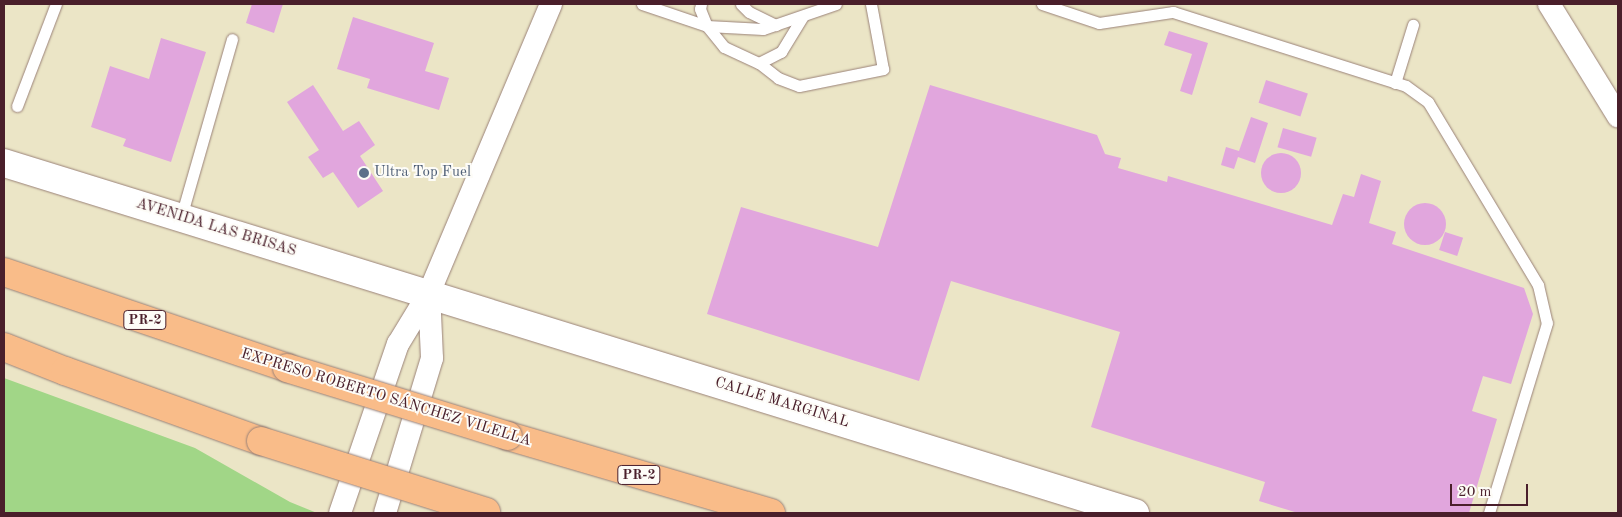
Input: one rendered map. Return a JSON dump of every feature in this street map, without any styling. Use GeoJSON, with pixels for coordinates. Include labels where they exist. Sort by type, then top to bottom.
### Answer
{"type":"FeatureCollection","features":[{"type":"Feature","properties":{"kind":"highway","name":"EXPRESO ROBERTO SÁNCHEZ VILELLA"},"geometry":{"type":"LineString","coordinates":[[4,272],[287,368],[508,436],[771,513]]}},
{"type":"Feature","properties":{"kind":"highway"},"geometry":{"type":"LineString","coordinates":[[4,346],[65,371],[261,441],[487,513]]}},
{"type":"Feature","properties":{"kind":"street"},"geometry":{"type":"LineString","coordinates":[[340,513],[398,344],[429,293],[551,4]]}},
{"type":"Feature","properties":{"kind":"street"},"geometry":{"type":"LineString","coordinates":[[1549,4],[1618,116]]}},
{"type":"Feature","properties":{"kind":"street","name":"AVENIDA LAS BRISAS"},"geometry":{"type":"LineString","coordinates":[[4,163],[429,293]]}},
{"type":"Feature","properties":{"kind":"street"},"geometry":{"type":"LineString","coordinates":[[385,513],[432,358],[429,293]]}},
{"type":"Feature","properties":{"kind":"street","name":"CALLE MARGINAL"},"geometry":{"type":"LineString","coordinates":[[429,293],[1134,513]]}},
{"type":"Feature","properties":{"kind":"lane"},"geometry":{"type":"LineString","coordinates":[[17,106],[56,4]]}},
{"type":"Feature","properties":{"kind":"lane"},"geometry":{"type":"LineString","coordinates":[[642,4],[707,26],[763,29],[836,4]]}},
{"type":"Feature","properties":{"kind":"lane"},"geometry":{"type":"LineString","coordinates":[[701,4],[700,9],[707,26],[724,47],[759,63],[778,78],[799,86],[884,69],[871,4]]}},
{"type":"Feature","properties":{"kind":"lane"},"geometry":{"type":"LineString","coordinates":[[741,4],[749,12],[776,25]]}},
{"type":"Feature","properties":{"kind":"lane"},"geometry":{"type":"LineString","coordinates":[[1042,4],[1099,23],[1173,12],[1406,86],[1428,102],[1538,285],[1548,322],[1489,513]]}},
{"type":"Feature","properties":{"kind":"lane"},"geometry":{"type":"LineString","coordinates":[[759,63],[781,52],[803,16]]}},
{"type":"Feature","properties":{"kind":"lane"},"geometry":{"type":"LineString","coordinates":[[1395,83],[1413,25]]}},
{"type":"Feature","properties":{"kind":"lane"},"geometry":{"type":"LineString","coordinates":[[181,217],[232,39]]}},
{"type":"Feature","properties":{"kind":"green space"},"geometry":{"type":"Polygon","coordinates":[[[4,378],[195,448],[290,502],[317,513],[4,513],[4,378]]]}},
{"type":"Feature","properties":{"kind":"building"},"geometry":{"type":"Polygon","coordinates":[[[252,4],[283,4],[274,33],[246,23],[252,4]]]}},
{"type":"Feature","properties":{"kind":"building"},"geometry":{"type":"Polygon","coordinates":[[[353,17],[434,43],[425,71],[449,78],[439,110],[367,88],[370,79],[337,69],[353,17]]]}},
{"type":"Feature","properties":{"kind":"building"},"geometry":{"type":"Polygon","coordinates":[[[1169,31],[1208,43],[1192,95],[1180,91],[1192,54],[1164,45],[1169,31]]]}},
{"type":"Feature","properties":{"kind":"building"},"geometry":{"type":"Polygon","coordinates":[[[161,38],[206,52],[171,162],[123,146],[126,139],[91,127],[110,66],[149,79],[161,38]]]}},
{"type":"Feature","properties":{"kind":"building"},"geometry":{"type":"Polygon","coordinates":[[[1266,80],[1308,94],[1300,116],[1259,103],[1266,80]]]}},
{"type":"Feature","properties":{"kind":"building"},"geometry":{"type":"Polygon","coordinates":[[[313,85],[343,131],[359,121],[375,145],[360,156],[383,191],[358,208],[333,172],[323,178],[308,157],[319,150],[287,102],[313,85]]]}},
{"type":"Feature","properties":{"kind":"building"},"geometry":{"type":"Polygon","coordinates":[[[930,85],[1097,135],[1105,154],[1121,158],[1118,168],[1167,182],[1168,176],[1332,225],[1343,194],[1354,197],[1361,174],[1381,181],[1369,223],[1396,232],[1392,244],[1524,288],[1533,314],[1511,384],[1483,376],[1472,411],[1497,419],[1469,513],[1298,513],[1259,501],[1265,482],[1091,427],[1120,332],[951,281],[919,381],[707,314],[741,207],[878,247],[930,85]]]}},
{"type":"Feature","properties":{"kind":"building"},"geometry":{"type":"Polygon","coordinates":[[[1251,117],[1268,123],[1255,163],[1238,157],[1234,169],[1221,165],[1226,147],[1239,151],[1251,117]]]}},
{"type":"Feature","properties":{"kind":"building"},"geometry":{"type":"Polygon","coordinates":[[[1283,128],[1317,138],[1311,157],[1277,147],[1283,128]]]}},
{"type":"Feature","properties":{"kind":"building"},"geometry":{"type":"Polygon","coordinates":[[[1285,153],[1292,156],[1298,162],[1301,173],[1300,181],[1292,190],[1285,193],[1277,193],[1270,190],[1262,181],[1261,169],[1264,162],[1273,154],[1285,153]]]}},
{"type":"Feature","properties":{"kind":"building"},"geometry":{"type":"Polygon","coordinates":[[[1425,203],[1440,209],[1446,224],[1440,239],[1425,245],[1410,239],[1404,224],[1410,209],[1425,203]]]}},
{"type":"Feature","properties":{"kind":"building"},"geometry":{"type":"Polygon","coordinates":[[[1445,232],[1463,238],[1457,256],[1439,250],[1445,232]]]}},
{"type":"Feature","properties":{"kind":"place","name":"Ultra Top Fuel"},"geometry":{"type":"Point","coordinates":[364,173]}}]}
